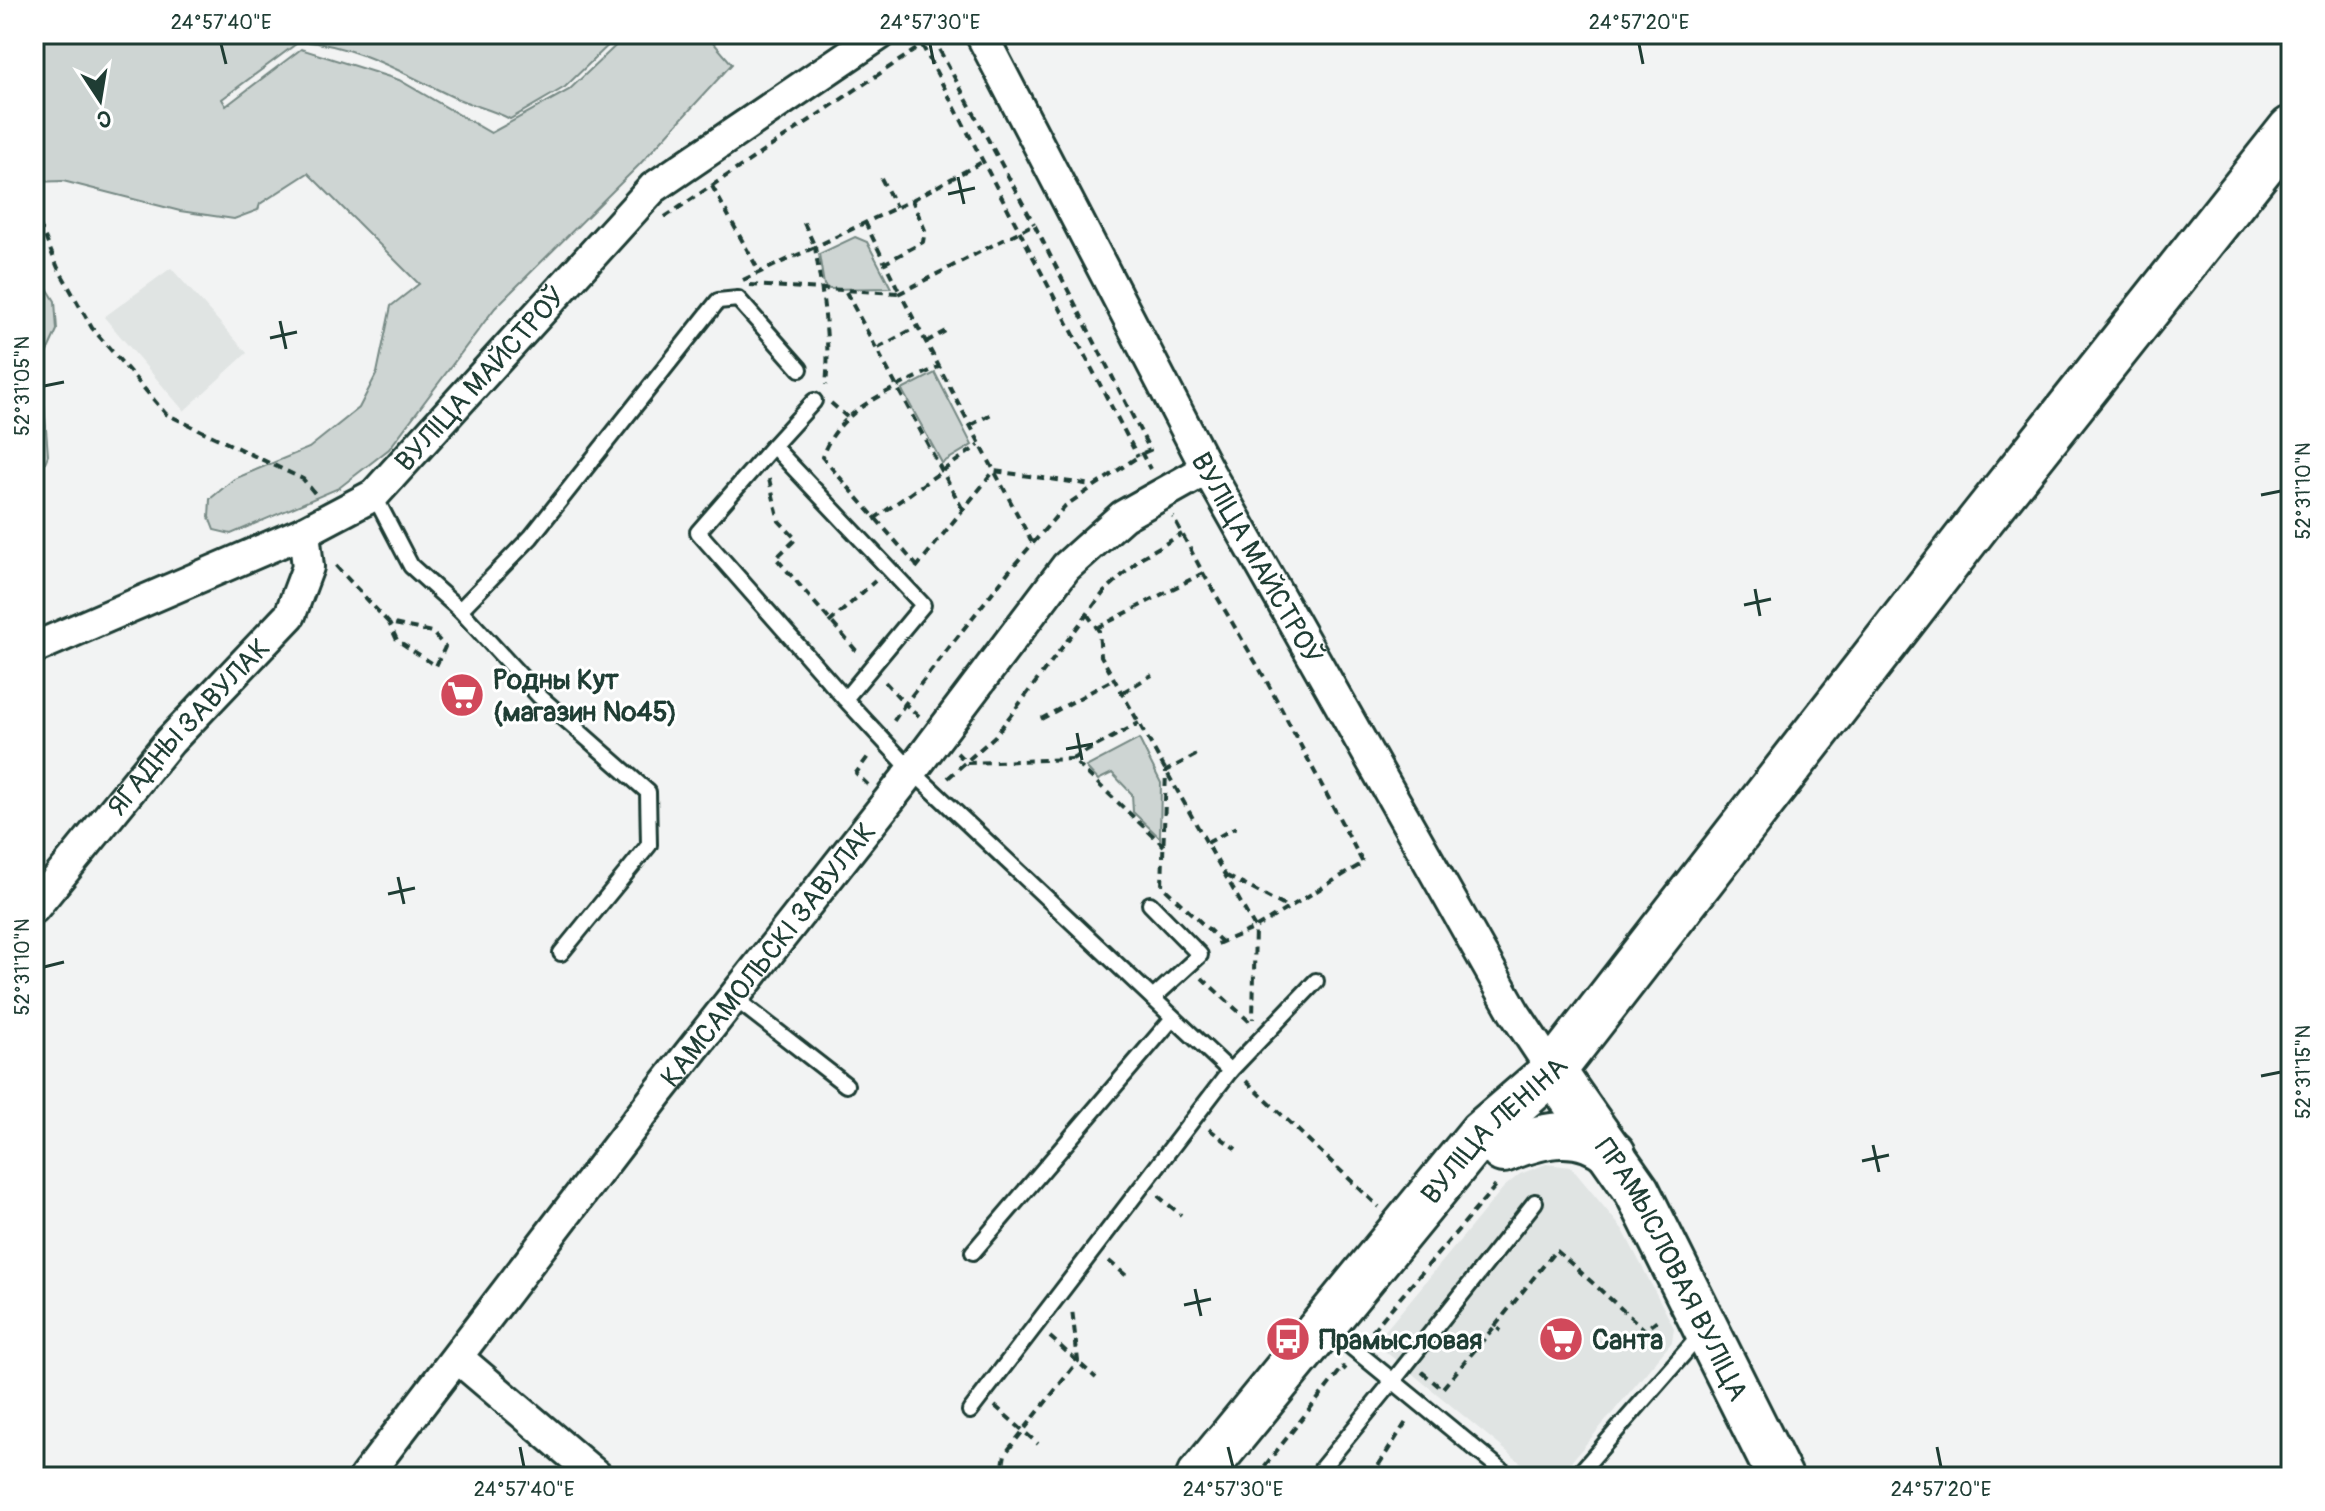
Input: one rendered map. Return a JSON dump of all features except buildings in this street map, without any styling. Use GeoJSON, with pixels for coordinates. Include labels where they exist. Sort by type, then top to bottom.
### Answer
{"type":"FeatureCollection","features":[{"type":"Feature","properties":{"kind":"main road"},"geometry":{"type":"LineString","coordinates":[[1553,1071],[1970,533],[2291,129]]}},
{"type":"Feature","properties":{"kind":"main road","name":"ПРАМЫСЛОВАЯ ВУЛІЦА"},"geometry":{"type":"LineString","coordinates":[[1553,1071],[1637,1191],[1780,1477]]}},
{"type":"Feature","properties":{"kind":"main road","name":"ВУЛІЦА ЛЕНІНА"},"geometry":{"type":"LineString","coordinates":[[1235,1477],[1345,1341],[1506,1163],[1539,1106],[1553,1071]]}},
{"type":"Feature","properties":{"kind":"main road","name":"ВУЛІЦА ЛЕНІНА"},"geometry":{"type":"LineString","coordinates":[[1199,1477],[1345,1341],[1481,1133],[1553,1071]]}},
{"type":"Feature","properties":{"kind":"main road"},"geometry":{"type":"LineString","coordinates":[[1506,1163],[1552,1134],[1584,1137],[1601,1143],[1613,1154]]}},
{"type":"Feature","properties":{"kind":"street","name":"ВУЛІЦА МАЙСТРОЎ"},"geometry":{"type":"LineString","coordinates":[[34,648],[306,541],[335,516],[374,495],[653,188],[880,34]]}},
{"type":"Feature","properties":{"kind":"street","name":"ВУЛІЦА МАЙСТРОЎ"},"geometry":{"type":"LineString","coordinates":[[981,34],[1207,469],[1514,1012],[1553,1071]]}},
{"type":"Feature","properties":{"kind":"street","name":"КАМСАМОЛЬСКІ ЗАВУЛАК"},"geometry":{"type":"LineString","coordinates":[[365,1477],[733,997],[912,771],[1066,567],[1123,516],[1207,469]]}},
{"type":"Feature","properties":{"kind":"street","name":"ЯГАДНЫ ЗАВУЛАК"},"geometry":{"type":"LineString","coordinates":[[34,908],[170,741],[290,615],[308,567],[306,541]]}},
{"type":"Feature","properties":{"kind":"street"},"geometry":{"type":"LineString","coordinates":[[458,1358],[598,1477]]}},
{"type":"Feature","properties":{"kind":"lane"},"geometry":{"type":"LineString","coordinates":[[460,610],[531,537],[718,301],[738,299],[800,369]]}},
{"type":"Feature","properties":{"kind":"lane"},"geometry":{"type":"LineString","coordinates":[[814,401],[698,532],[912,771],[1230,1071]]}},
{"type":"Feature","properties":{"kind":"lane"},"geometry":{"type":"LineString","coordinates":[[768,451],[856,533],[923,605],[845,699]]}},
{"type":"Feature","properties":{"kind":"lane"},"geometry":{"type":"LineString","coordinates":[[374,495],[411,566],[460,610],[539,696],[648,792],[649,845],[561,953]]}},
{"type":"Feature","properties":{"kind":"lane"},"geometry":{"type":"LineString","coordinates":[[1150,904],[1194,960],[1153,998]]}},
{"type":"Feature","properties":{"kind":"lane"},"geometry":{"type":"LineString","coordinates":[[970,1411],[1230,1071],[1316,981]]}},
{"type":"Feature","properties":{"kind":"lane"},"geometry":{"type":"LineString","coordinates":[[733,997],[846,1085]]}},
{"type":"Feature","properties":{"kind":"lane"},"geometry":{"type":"LineString","coordinates":[[973,1252],[1173,1018]]}},
{"type":"Feature","properties":{"kind":"lane"},"geometry":{"type":"LineString","coordinates":[[1322,1468],[1535,1202]]}},
{"type":"Feature","properties":{"kind":"lane"},"geometry":{"type":"LineString","coordinates":[[1576,1477],[1705,1330]]}},
{"type":"Feature","properties":{"kind":"lane"},"geometry":{"type":"LineString","coordinates":[[1345,1341],[1510,1477]]}},
{"type":"Feature","properties":{"kind":"path"},"geometry":{"type":"LineString","coordinates":[[657,222],[712,186],[922,45],[933,38],[1034,224],[1150,450],[1140,455],[922,45]]}},
{"type":"Feature","properties":{"kind":"path"},"geometry":{"type":"LineString","coordinates":[[984,161],[912,200],[734,283],[821,291],[900,293],[1034,224]]}},
{"type":"Feature","properties":{"kind":"path"},"geometry":{"type":"LineString","coordinates":[[881,178],[896,207]]}},
{"type":"Feature","properties":{"kind":"path"},"geometry":{"type":"LineString","coordinates":[[712,186],[760,273]]}},
{"type":"Feature","properties":{"kind":"path"},"geometry":{"type":"LineString","coordinates":[[885,263],[923,242],[925,230],[912,200]]}},
{"type":"Feature","properties":{"kind":"path"},"geometry":{"type":"LineString","coordinates":[[34,211],[58,268],[92,328],[166,414],[303,479],[335,516]]}},
{"type":"Feature","properties":{"kind":"path"},"geometry":{"type":"LineString","coordinates":[[803,221],[815,247],[829,353],[825,398],[847,417]]}},
{"type":"Feature","properties":{"kind":"path"},"geometry":{"type":"LineString","coordinates":[[865,222],[1032,542]]}},
{"type":"Feature","properties":{"kind":"path"},"geometry":{"type":"LineString","coordinates":[[846,292],[963,510]]}},
{"type":"Feature","properties":{"kind":"path"},"geometry":{"type":"LineString","coordinates":[[877,349],[918,326]]}},
{"type":"Feature","properties":{"kind":"path"},"geometry":{"type":"LineString","coordinates":[[926,342],[949,329]]}},
{"type":"Feature","properties":{"kind":"path"},"geometry":{"type":"LineString","coordinates":[[918,567],[822,457],[829,438],[847,417],[939,366]]}},
{"type":"Feature","properties":{"kind":"path"},"geometry":{"type":"LineString","coordinates":[[970,425],[993,413]]}},
{"type":"Feature","properties":{"kind":"path"},"geometry":{"type":"LineString","coordinates":[[856,533],[979,445]]}},
{"type":"Feature","properties":{"kind":"path"},"geometry":{"type":"LineString","coordinates":[[768,451],[779,521],[796,539],[776,558],[829,623],[905,704]]}},
{"type":"Feature","properties":{"kind":"path"},"geometry":{"type":"LineString","coordinates":[[994,471],[1094,486]]}},
{"type":"Feature","properties":{"kind":"path"},"geometry":{"type":"LineString","coordinates":[[904,584],[994,471]]}},
{"type":"Feature","properties":{"kind":"path"},"geometry":{"type":"LineString","coordinates":[[1087,614],[1097,628],[1101,656],[1255,928],[1253,1025],[1194,960],[1222,942],[1255,928],[1363,863],[1162,493]]}},
{"type":"Feature","properties":{"kind":"path"},"geometry":{"type":"LineString","coordinates":[[306,541],[323,552],[389,623],[397,640],[436,666],[445,647],[432,632],[389,623]]}},
{"type":"Feature","properties":{"kind":"path"},"geometry":{"type":"LineString","coordinates":[[829,623],[889,569]]}},
{"type":"Feature","properties":{"kind":"path"},"geometry":{"type":"LineString","coordinates":[[1097,628],[1203,573]]}},
{"type":"Feature","properties":{"kind":"path"},"geometry":{"type":"LineString","coordinates":[[1122,692],[1152,675]]}},
{"type":"Feature","properties":{"kind":"path"},"geometry":{"type":"LineString","coordinates":[[1041,719],[1114,679]]}},
{"type":"Feature","properties":{"kind":"path"},"geometry":{"type":"LineString","coordinates":[[1072,759],[1139,723]]}},
{"type":"Feature","properties":{"kind":"path"},"geometry":{"type":"LineString","coordinates":[[1166,771],[1196,755]]}},
{"type":"Feature","properties":{"kind":"path"},"geometry":{"type":"LineString","coordinates":[[1166,771],[1162,886],[1222,942]]}},
{"type":"Feature","properties":{"kind":"path"},"geometry":{"type":"LineString","coordinates":[[1207,843],[1236,827]]}},
{"type":"Feature","properties":{"kind":"path"},"geometry":{"type":"LineString","coordinates":[[1225,875],[1289,908]]}},
{"type":"Feature","properties":{"kind":"path"},"geometry":{"type":"LineString","coordinates":[[1237,1087],[1243,1078],[1372,1201]]}},
{"type":"Feature","properties":{"kind":"path"},"geometry":{"type":"LineString","coordinates":[[1198,1137],[1214,1116]]}},
{"type":"Feature","properties":{"kind":"path"},"geometry":{"type":"LineString","coordinates":[[1206,1126],[1236,1149]]}},
{"type":"Feature","properties":{"kind":"path"},"geometry":{"type":"LineString","coordinates":[[1256,1477],[1345,1341],[1490,1189],[1506,1163]]}},
{"type":"Feature","properties":{"kind":"path"},"geometry":{"type":"LineString","coordinates":[[1147,1204],[1155,1193],[1181,1215]]}},
{"type":"Feature","properties":{"kind":"path"},"geometry":{"type":"LineString","coordinates":[[1495,1326],[1556,1250],[1645,1330],[1663,1315]]}},
{"type":"Feature","properties":{"kind":"path"},"geometry":{"type":"LineString","coordinates":[[1105,1258],[1129,1278]]}},
{"type":"Feature","properties":{"kind":"path"},"geometry":{"type":"LineString","coordinates":[[1001,1477],[1005,1454],[1078,1361],[1071,1303]]}},
{"type":"Feature","properties":{"kind":"path"},"geometry":{"type":"LineString","coordinates":[[1036,1324],[1096,1378]]}},
{"type":"Feature","properties":{"kind":"path"},"geometry":{"type":"LineString","coordinates":[[983,1395],[1038,1444]]}},
{"type":"Feature","properties":{"kind":"path"},"geometry":{"type":"LineString","coordinates":[[1371,1477],[1408,1419]]}},
{"type":"Feature","properties":{"kind":"shaded area"},"geometry":{"type":"Polygon","coordinates":[[[34,34],[620,34],[565,87],[510,119],[359,54],[300,41],[222,99],[226,106],[301,49],[399,80],[491,133],[569,90],[628,34],[706,34],[732,64],[639,165],[495,308],[389,449],[339,488],[231,534],[214,530],[209,517],[210,499],[234,479],[309,448],[359,408],[377,373],[391,306],[419,284],[308,173],[260,204],[258,210],[234,219],[180,211],[63,181],[34,182],[34,34]]]}},
{"type":"Feature","properties":{"kind":"shaded area"},"geometry":{"type":"Polygon","coordinates":[[[855,237],[867,242],[891,288],[829,289],[824,285],[819,254],[855,237]]]}},
{"type":"Feature","properties":{"kind":"shaded area"},"geometry":{"type":"Polygon","coordinates":[[[171,268],[247,353],[184,411],[104,317],[171,268]]]}},
{"type":"Feature","properties":{"kind":"shaded area"},"geometry":{"type":"Polygon","coordinates":[[[34,276],[40,277],[55,301],[57,330],[41,365],[48,455],[34,490],[34,276]]]}},
{"type":"Feature","properties":{"kind":"shaded area"},"geometry":{"type":"Polygon","coordinates":[[[935,373],[972,445],[942,463],[902,390],[935,373]]]}},
{"type":"Feature","properties":{"kind":"shaded area"},"geometry":{"type":"Polygon","coordinates":[[[1139,739],[1161,783],[1160,838],[1133,812],[1132,794],[1112,773],[1098,780],[1086,767],[1139,739]]]}},
{"type":"Feature","properties":{"kind":"shaded area"},"geometry":{"type":"Polygon","coordinates":[[[1546,1164],[1571,1167],[1623,1230],[1674,1328],[1672,1342],[1570,1463],[1538,1477],[1375,1343],[1504,1187],[1520,1174],[1546,1164]]]}},
{"type":"Feature","properties":{"kind":"place","name":"Родны Кут (магазин №45)"},"geometry":{"type":"Point","coordinates":[462,695]}},
{"type":"Feature","properties":{"kind":"place","name":"Прамысловая"},"geometry":{"type":"Point","coordinates":[1288,1339]}},
{"type":"Feature","properties":{"kind":"place","name":"Санта"},"geometry":{"type":"Point","coordinates":[1561,1339]}}]}
